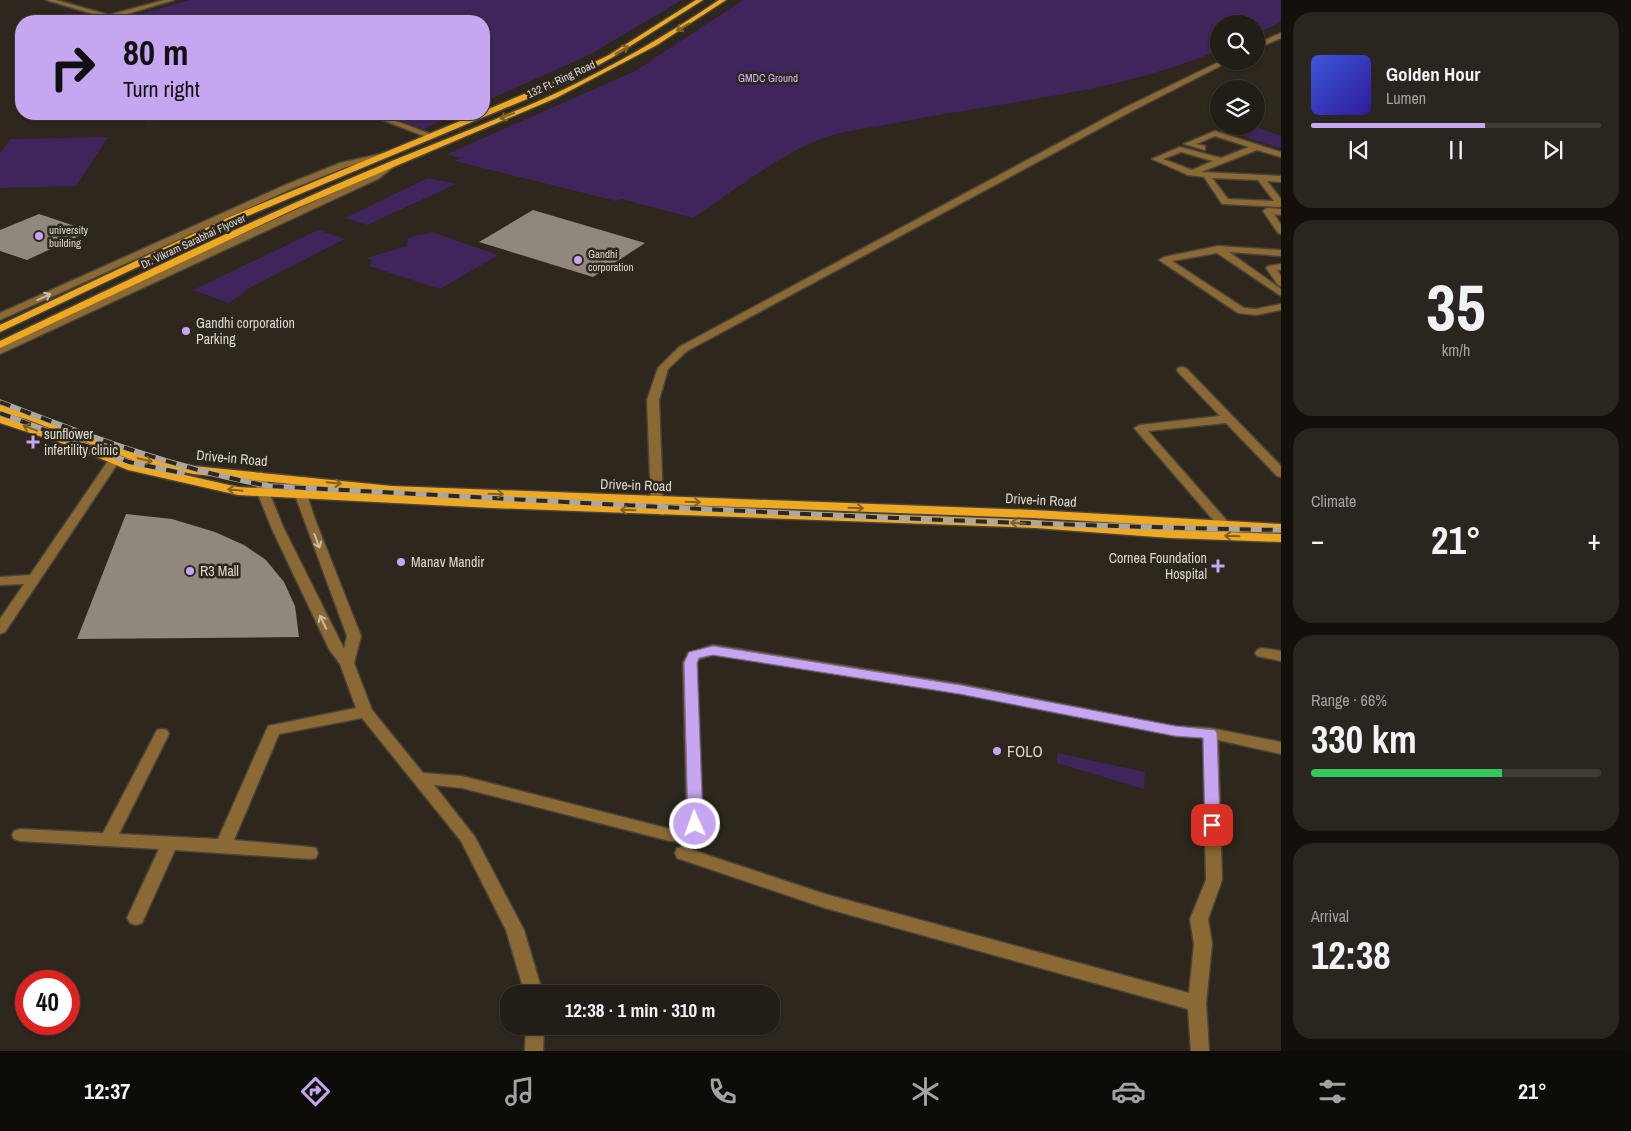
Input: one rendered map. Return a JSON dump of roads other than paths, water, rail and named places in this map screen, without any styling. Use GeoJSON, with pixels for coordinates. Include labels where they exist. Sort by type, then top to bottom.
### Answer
{"type":"FeatureCollection","features":[{"type":"Feature","properties":{"kind":"main road","name":"132 Ft. Ring Road"},"geometry":{"type":"LineString","coordinates":[[490,112],[593,65],[631,44],[700,0]]}},
{"type":"Feature","properties":{"kind":"main road","name":"132 Ft. Ring Road"},"geometry":{"type":"LineString","coordinates":[[398,161],[583,82],[628,60],[693,21],[723,0]]}},
{"type":"Feature","properties":{"kind":"main road","name":"132 Ft. Ring Road"},"geometry":{"type":"LineString","coordinates":[[385,155],[470,120]]}},
{"type":"Feature","properties":{"kind":"main road","name":"Dr. Vikram Sarabhai Flyover"},"geometry":{"type":"LineString","coordinates":[[0,329],[221,224],[385,155]]}},
{"type":"Feature","properties":{"kind":"main road","name":"Dr. Vikram Sarabhai Flyover"},"geometry":{"type":"LineString","coordinates":[[0,346],[229,236],[398,161]]}},
{"type":"Feature","properties":{"kind":"main road","name":"Drive-in Road"},"geometry":{"type":"LineString","coordinates":[[0,408],[30,417],[140,459],[193,470],[392,490],[660,506],[1035,524],[1170,534],[1281,538]]}},
{"type":"Feature","properties":{"kind":"main road","name":"Drive-in Road"},"geometry":{"type":"LineString","coordinates":[[0,419],[20,424],[132,467],[230,490],[301,495],[660,506],[1033,514],[1281,528]]}},
{"type":"Feature","properties":{"kind":"street"},"geometry":{"type":"LineString","coordinates":[[49,0],[103,15]]}},
{"type":"Feature","properties":{"kind":"street"},"geometry":{"type":"LineString","coordinates":[[117,15],[171,0]]}},
{"type":"Feature","properties":{"kind":"street"},"geometry":{"type":"LineString","coordinates":[[1265,43],[1281,35]]}},
{"type":"Feature","properties":{"kind":"street"},"geometry":{"type":"LineString","coordinates":[[660,506],[653,400],[662,368],[683,349],[1129,109],[1210,70]]}},
{"type":"Feature","properties":{"kind":"street"},"geometry":{"type":"LineString","coordinates":[[388,120],[432,136]]}},
{"type":"Feature","properties":{"kind":"street"},"geometry":{"type":"LineString","coordinates":[[1226,159],[1188,144],[1215,133],[1281,155]]}},
{"type":"Feature","properties":{"kind":"street"},"geometry":{"type":"LineString","coordinates":[[1191,173],[1256,147]]}},
{"type":"Feature","properties":{"kind":"street"},"geometry":{"type":"LineString","coordinates":[[1226,159],[1180,149],[1156,160],[1191,173],[1207,176],[1281,179]]}},
{"type":"Feature","properties":{"kind":"street"},"geometry":{"type":"LineString","coordinates":[[0,317],[288,187],[343,165],[385,155]]}},
{"type":"Feature","properties":{"kind":"street"},"geometry":{"type":"LineString","coordinates":[[0,351],[142,283],[375,177],[398,161]]}},
{"type":"Feature","properties":{"kind":"street"},"geometry":{"type":"LineString","coordinates":[[1207,176],[1223,200],[1281,207]]}},
{"type":"Feature","properties":{"kind":"street"},"geometry":{"type":"LineString","coordinates":[[1260,178],[1281,207]]}},
{"type":"Feature","properties":{"kind":"street"},"geometry":{"type":"LineString","coordinates":[[1247,203],[1255,209],[1267,211],[1281,207]]}},
{"type":"Feature","properties":{"kind":"street"},"geometry":{"type":"LineString","coordinates":[[1267,211],[1281,231]]}},
{"type":"Feature","properties":{"kind":"street"},"geometry":{"type":"LineString","coordinates":[[1234,249],[1240,246],[1281,246]]}},
{"type":"Feature","properties":{"kind":"street"},"geometry":{"type":"LineString","coordinates":[[1218,249],[1281,293]]}},
{"type":"Feature","properties":{"kind":"street"},"geometry":{"type":"LineString","coordinates":[[1281,253],[1218,249],[1164,260],[1242,311],[1256,312],[1281,307]]}},
{"type":"Feature","properties":{"kind":"street"},"geometry":{"type":"LineString","coordinates":[[1281,267],[1271,268],[1281,283]]}},
{"type":"Feature","properties":{"kind":"street"},"geometry":{"type":"LineString","coordinates":[[1182,370],[1281,473]]}},
{"type":"Feature","properties":{"kind":"street"},"geometry":{"type":"LineString","coordinates":[[1225,526],[1140,428],[1229,419]]}},
{"type":"Feature","properties":{"kind":"street"},"geometry":{"type":"LineString","coordinates":[[0,629],[114,460]]}},
{"type":"Feature","properties":{"kind":"street"},"geometry":{"type":"LineString","coordinates":[[261,476],[263,492],[278,529],[332,640],[348,664],[365,712],[467,837],[515,930],[531,985]]}},
{"type":"Feature","properties":{"kind":"street"},"geometry":{"type":"LineString","coordinates":[[302,480],[301,495],[310,522],[354,636],[348,664]]}},
{"type":"Feature","properties":{"kind":"street"},"geometry":{"type":"LineString","coordinates":[[0,582],[34,579]]}},
{"type":"Feature","properties":{"kind":"street"},"geometry":{"type":"LineString","coordinates":[[420,778],[462,782],[670,835],[681,836],[691,832],[695,824],[690,663],[694,656],[713,650],[997,696],[1175,731],[1210,733],[1281,748]]}},
{"type":"Feature","properties":{"kind":"street"},"geometry":{"type":"LineString","coordinates":[[1262,653],[1281,656]]}},
{"type":"Feature","properties":{"kind":"street"},"geometry":{"type":"LineString","coordinates":[[223,846],[273,730],[365,712]]}},
{"type":"Feature","properties":{"kind":"street"},"geometry":{"type":"LineString","coordinates":[[1200,1051],[1197,1003],[1203,944],[1199,920],[1214,880],[1210,733]]}},
{"type":"Feature","properties":{"kind":"street"},"geometry":{"type":"LineString","coordinates":[[108,840],[162,734]]}},
{"type":"Feature","properties":{"kind":"street"},"geometry":{"type":"LineString","coordinates":[[20,835],[223,846],[310,853]]}},
{"type":"Feature","properties":{"kind":"street"},"geometry":{"type":"LineString","coordinates":[[136,918],[170,843]]}},
{"type":"Feature","properties":{"kind":"street"},"geometry":{"type":"LineString","coordinates":[[683,853],[825,900],[1197,1003]]}},
{"type":"Feature","properties":{"kind":"street"},"geometry":{"type":"LineString","coordinates":[[534,1051],[535,1035]]}},
{"type":"Feature","properties":{"kind":"railway"},"geometry":{"type":"LineString","coordinates":[[0,402],[99,439],[166,461],[269,486],[901,518],[1281,530]]}},
{"type":"Feature","properties":{"kind":"railway"},"geometry":{"type":"LineString","coordinates":[[0,413],[129,462],[182,473]]}},
{"type":"Feature","properties":{"kind":"place","name":"university building"},"geometry":{"type":"Point","coordinates":[39,236]}},
{"type":"Feature","properties":{"kind":"place","name":"Gandhi corporation"},"geometry":{"type":"Point","coordinates":[578,260]}},
{"type":"Feature","properties":{"kind":"place","name":"Gandhi corporation Parking"},"geometry":{"type":"Point","coordinates":[186,331]}},
{"type":"Feature","properties":{"kind":"place","name":"sunflower infertility clinic"},"geometry":{"type":"Point","coordinates":[33,442]}},
{"type":"Feature","properties":{"kind":"place","name":"Manav Mandir"},"geometry":{"type":"Point","coordinates":[401,562]}},
{"type":"Feature","properties":{"kind":"place","name":"Cornea Foundation Hospital"},"geometry":{"type":"Point","coordinates":[1218,566]}},
{"type":"Feature","properties":{"kind":"place","name":"R3 Mall"},"geometry":{"type":"Point","coordinates":[190,571]}},
{"type":"Feature","properties":{"kind":"place","name":"FOLO"},"geometry":{"type":"Point","coordinates":[997,751]}},
{"type":"Feature","properties":{"kind":"park label","name":"GMDC Ground"},"geometry":{"type":"Point","coordinates":[768,78]}}]}
